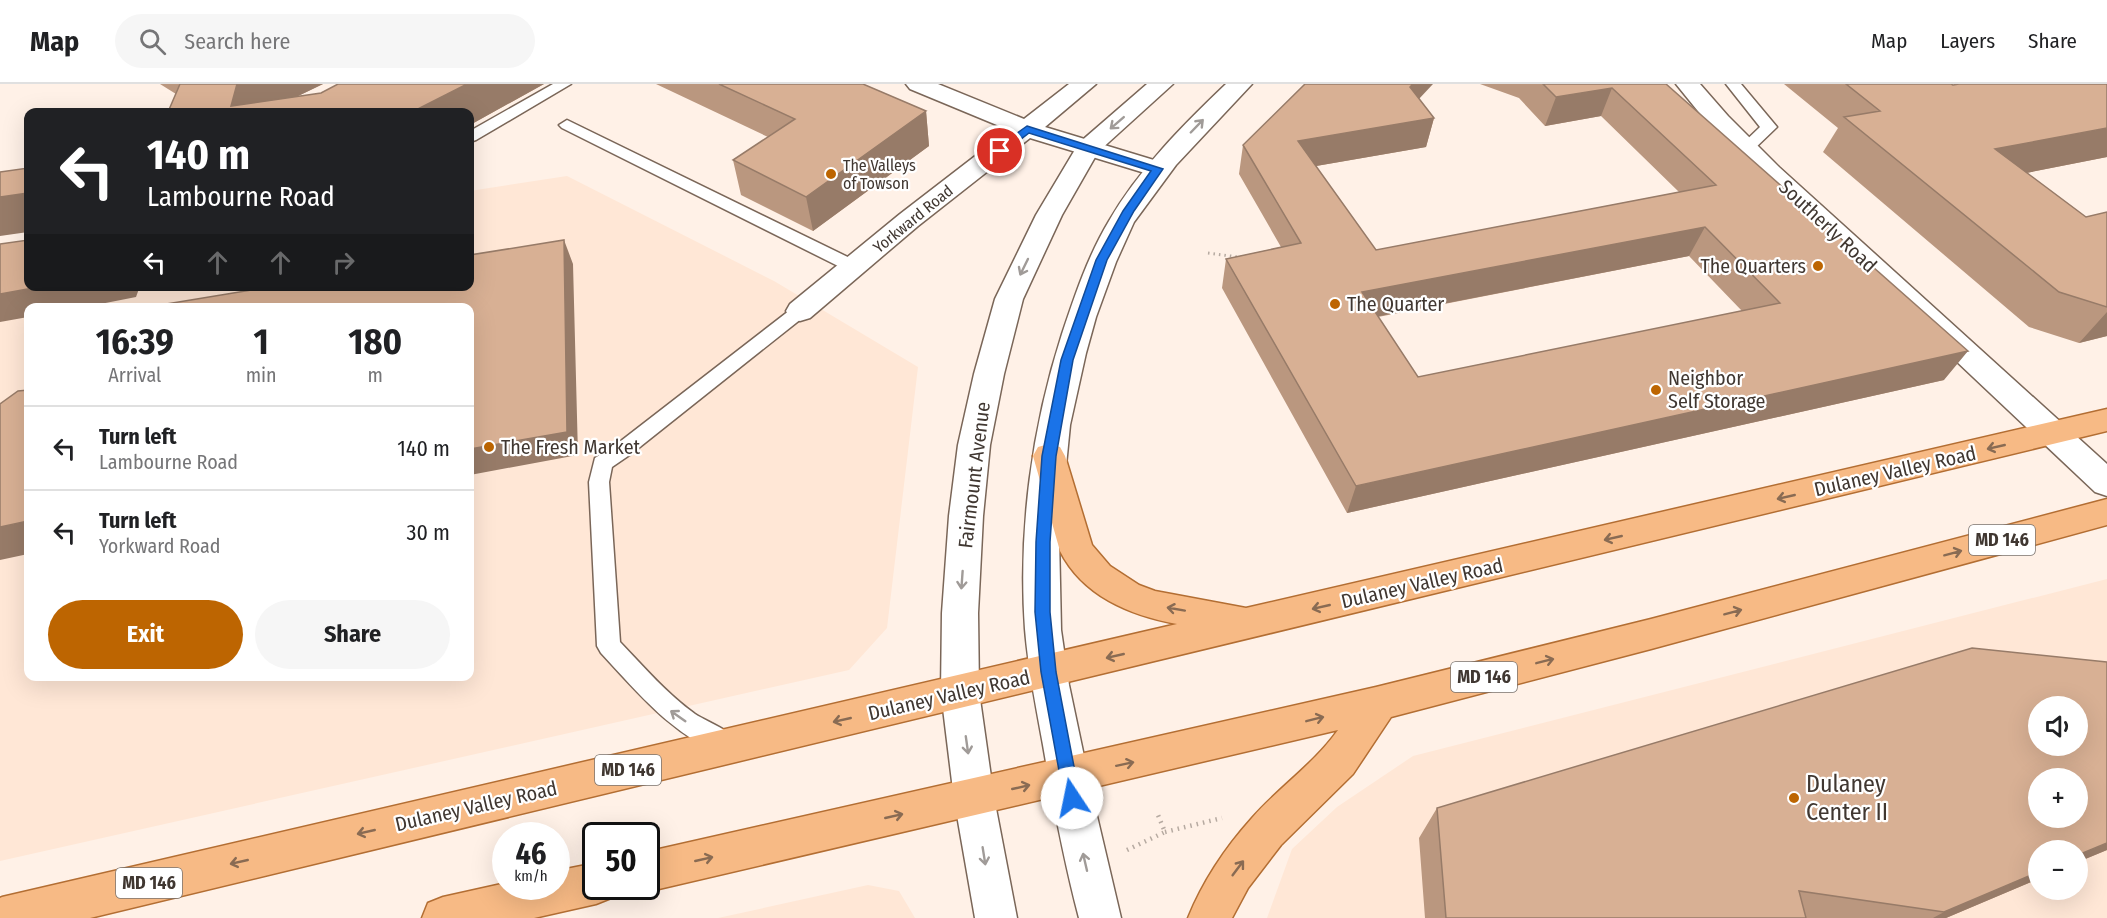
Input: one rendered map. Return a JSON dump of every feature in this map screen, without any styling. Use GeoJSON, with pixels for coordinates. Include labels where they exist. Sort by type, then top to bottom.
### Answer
{"type":"FeatureCollection","features":[{"type":"Feature","properties":{"kind":"main road"},"geometry":{"type":"LineString","coordinates":[[918,84],[1027,129],[1158,169]]}},
{"type":"Feature","properties":{"kind":"main road","name":"Yorkward Road"},"geometry":{"type":"LineString","coordinates":[[800,311],[909,220],[1084,84]]}},
{"type":"Feature","properties":{"kind":"main road","name":"Fairmount Avenue"},"geometry":{"type":"LineString","coordinates":[[996,918],[974,798],[960,692],[960,613],[966,516],[974,445],[989,374],[1009,299],[1049,215],[1088,148],[1161,84]]}},
{"type":"Feature","properties":{"kind":"main road"},"geometry":{"type":"LineString","coordinates":[[1100,918],[1084,862],[1049,672],[1042,601],[1043,542],[1049,456],[1067,360],[1101,260],[1128,211],[1158,169],[1197,125],[1240,84]]}},
{"type":"Feature","properties":{"kind":"main road","name":"Southerly Road"},"geometry":{"type":"LineString","coordinates":[[1688,84],[1719,121],[1746,148],[2107,483]]}},
{"type":"Feature","properties":{"kind":"main road","name":"Dulaney Valley Road"},"geometry":{"type":"LineString","coordinates":[[2,918],[2107,420]]}},
{"type":"Feature","properties":{"kind":"main road"},"geometry":{"type":"LineString","coordinates":[[1049,456],[1077,551],[1098,576],[1127,595],[1153,605],[1254,623]]}},
{"type":"Feature","properties":{"kind":"main road","name":"MD 146"},"geometry":{"type":"LineString","coordinates":[[660,869],[1068,777],[1379,703],[1649,635],[2107,512]]}},
{"type":"Feature","properties":{"kind":"main road"},"geometry":{"type":"LineString","coordinates":[[1209,918],[1233,874],[1267,831],[1339,761],[1379,703]]}},
{"type":"Feature","properties":{"kind":"main road"},"geometry":{"type":"LineString","coordinates":[[442,918],[582,886]]}},
{"type":"Feature","properties":{"kind":"lane"},"geometry":{"type":"LineString","coordinates":[[474,135],[564,84]]}},
{"type":"Feature","properties":{"kind":"lane"},"geometry":{"type":"LineString","coordinates":[[1733,84],[1769,127],[1746,148]]}},
{"type":"Feature","properties":{"kind":"lane"},"geometry":{"type":"LineString","coordinates":[[567,125],[854,267]]}},
{"type":"Feature","properties":{"kind":"lane"},"geometry":{"type":"LineString","coordinates":[[728,747],[670,710],[609,646],[599,482],[602,463],[800,311]]}},
{"type":"Feature","properties":{"kind":"path"},"geometry":{"type":"LineString","coordinates":[[1208,253],[1241,258]]}},
{"type":"Feature","properties":{"kind":"path"},"geometry":{"type":"LineString","coordinates":[[1158,815],[1165,831]]}},
{"type":"Feature","properties":{"kind":"path"},"geometry":{"type":"LineString","coordinates":[[1126,851],[1165,831],[1234,815]]}},
{"type":"Feature","properties":{"kind":"shaded area"},"geometry":{"type":"Polygon","coordinates":[[[567,176],[774,281],[918,367],[887,628],[849,670],[0,861],[0,262],[24,283],[24,291],[474,291],[474,190],[567,176]]]}},
{"type":"Feature","properties":{"kind":"shaded area"},"geometry":{"type":"Polygon","coordinates":[[[2107,579],[2107,918],[1267,918],[1292,849],[1337,807],[1413,756],[2107,579]]]}},
{"type":"Feature","properties":{"kind":"shaded area"},"geometry":{"type":"Polygon","coordinates":[[[868,885],[899,891],[915,918],[718,918],[868,885]]]}},
{"type":"Feature","properties":{"kind":"building"},"geometry":{"type":"Polygon","coordinates":[[[180,84],[237,84],[231,106],[321,93],[338,84],[467,84],[420,108],[170,108],[180,84]]]}},
{"type":"Feature","properties":{"kind":"building"},"geometry":{"type":"Polygon","coordinates":[[[719,84],[863,84],[926,111],[806,197],[733,160],[795,119],[719,84]]]}},
{"type":"Feature","properties":{"kind":"building","name":"The Quarter"},"geometry":{"type":"Polygon","coordinates":[[[1305,84],[1413,84],[1410,87],[1434,118],[1298,141],[1376,250],[1716,185],[1612,88],[1556,97],[1543,84],[1666,84],[1968,351],[1356,486],[1226,259],[1301,243],[1243,145],[1305,84]],[[1705,227],[1362,292],[1418,377],[1780,303],[1705,227]]]}},
{"type":"Feature","properties":{"kind":"building"},"geometry":{"type":"Polygon","coordinates":[[[1846,84],[2107,84],[2107,128],[1995,149],[2086,217],[2107,212],[2107,307],[2059,292],[1844,117],[1880,111],[1846,84]]]}},
{"type":"Feature","properties":{"kind":"building"},"geometry":{"type":"Polygon","coordinates":[[[24,169],[24,194],[0,197],[0,172],[24,169]]]}},
{"type":"Feature","properties":{"kind":"building"},"geometry":{"type":"Polygon","coordinates":[[[564,240],[567,432],[474,448],[474,303],[172,303],[245,291],[474,291],[474,254],[564,240]]]}},
{"type":"Feature","properties":{"kind":"building"},"geometry":{"type":"Polygon","coordinates":[[[24,241],[24,290],[0,294],[0,244],[24,241]]]}},
{"type":"Feature","properties":{"kind":"building"},"geometry":{"type":"Polygon","coordinates":[[[24,390],[24,522],[0,527],[0,404],[18,391],[24,390]]]}},
{"type":"Feature","properties":{"kind":"building","name":"Dulaney Center II"},"geometry":{"type":"Polygon","coordinates":[[[1972,648],[2107,662],[2107,843],[2088,851],[2088,840],[2028,840],[2028,876],[1944,912],[1799,891],[1806,918],[1446,918],[1437,808],[1972,648]]]}},
{"type":"Feature","properties":{"kind":"place","name":"The Valleys of Towson"},"geometry":{"type":"Point","coordinates":[831,174]}},
{"type":"Feature","properties":{"kind":"place","name":"The Quarters"},"geometry":{"type":"Point","coordinates":[1818,266]}},
{"type":"Feature","properties":{"kind":"place","name":"The Quarter"},"geometry":{"type":"Point","coordinates":[1335,304]}},
{"type":"Feature","properties":{"kind":"place","name":"Neighbor Self Storage"},"geometry":{"type":"Point","coordinates":[1656,390]}},
{"type":"Feature","properties":{"kind":"place","name":"The Fresh Market"},"geometry":{"type":"Point","coordinates":[489,447]}},
{"type":"Feature","properties":{"kind":"place","name":"Dulaney Center II"},"geometry":{"type":"Point","coordinates":[1794,798]}},
{"type":"Feature","properties":{"kind":"route"},"geometry":{"type":"LineString","coordinates":[[1000,151],[1027,129],[1158,169],[1128,211],[1101,260],[1067,360],[1049,456],[1043,542],[1042,612],[1049,672],[1072,798]]}}]}
